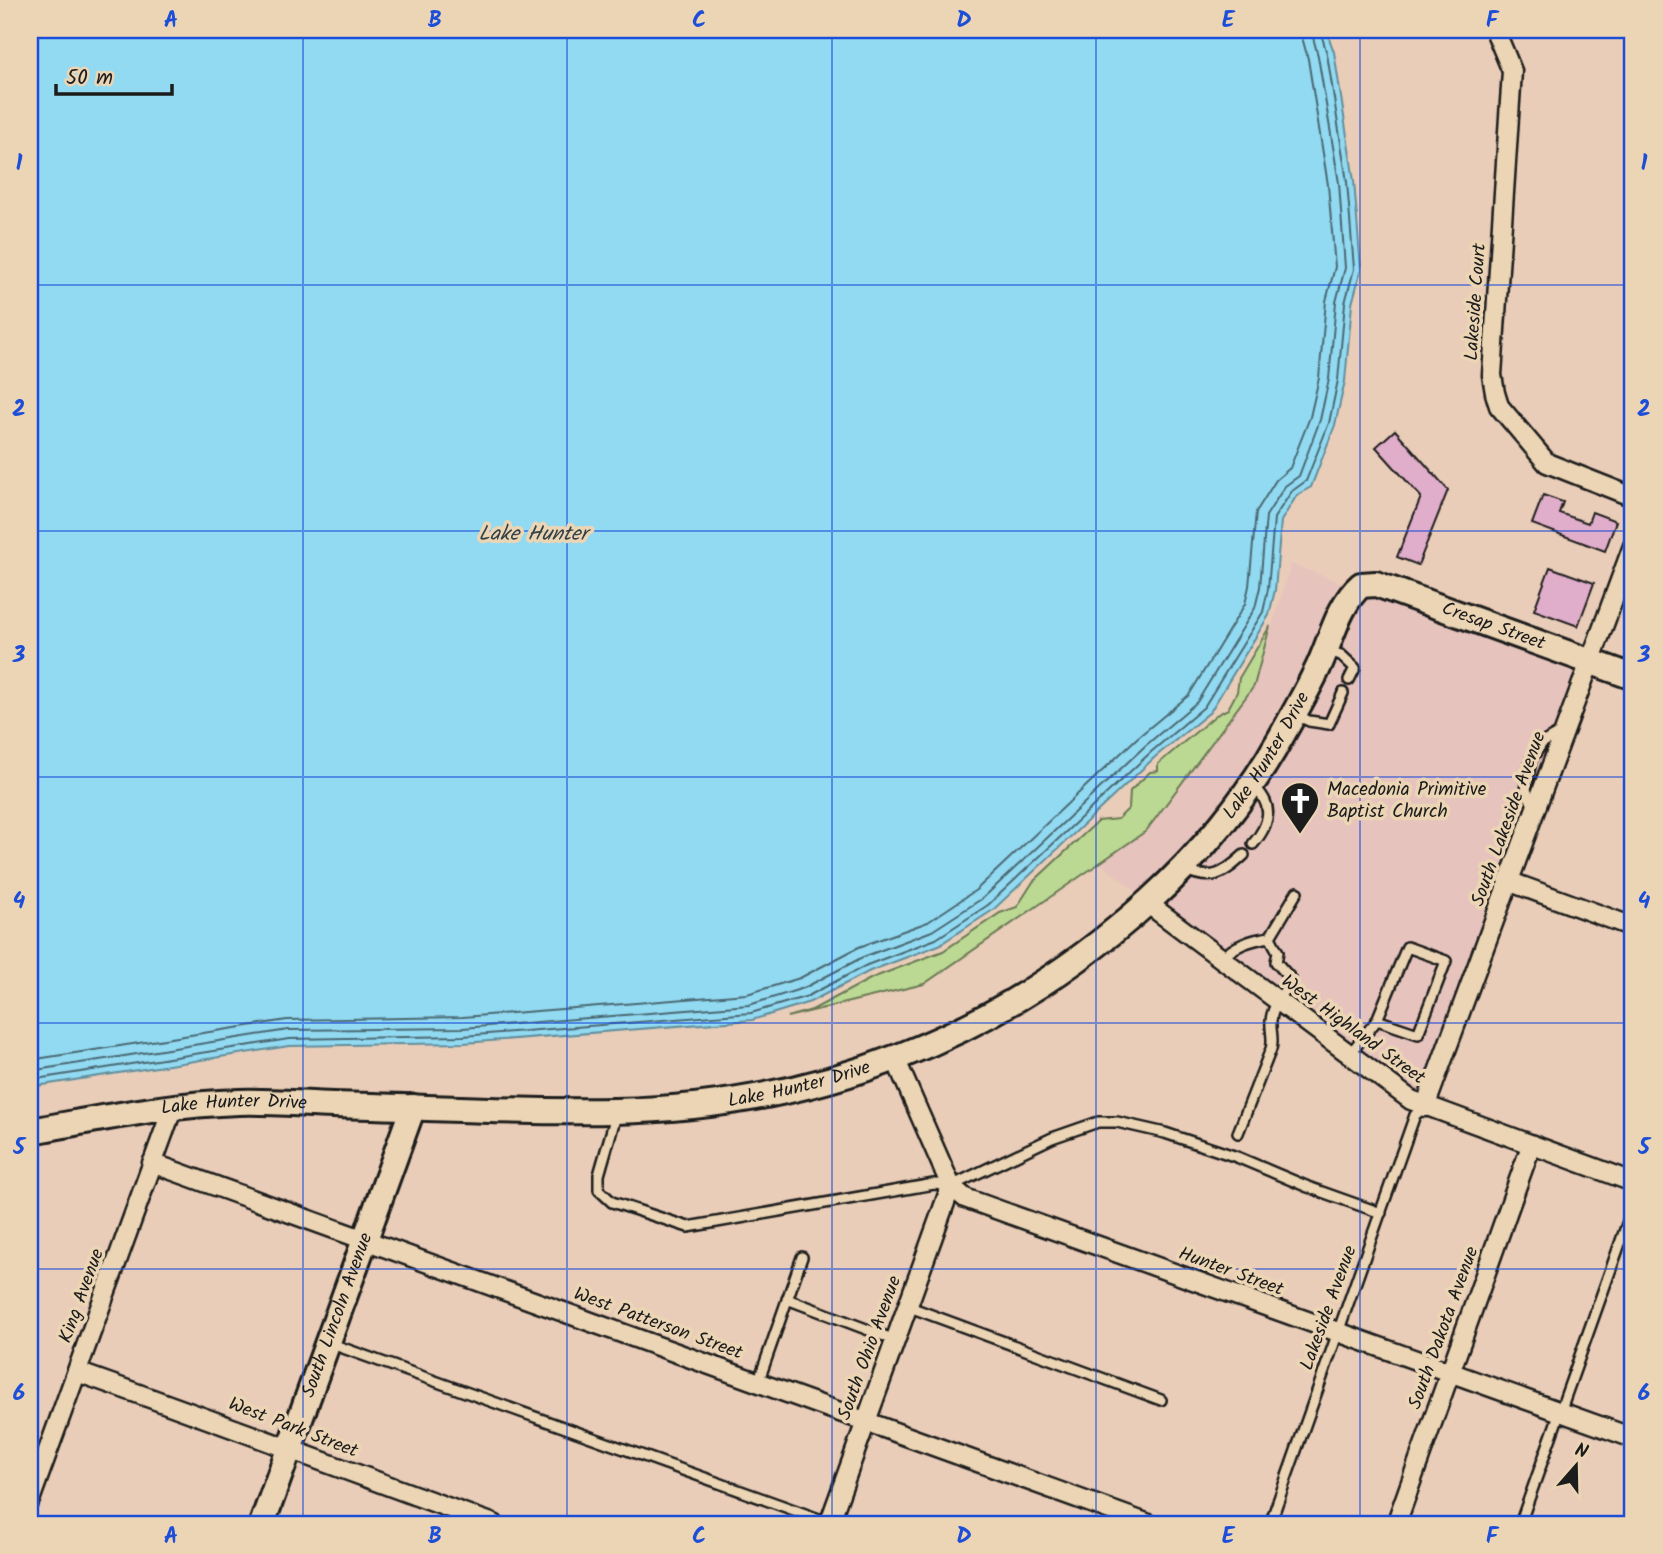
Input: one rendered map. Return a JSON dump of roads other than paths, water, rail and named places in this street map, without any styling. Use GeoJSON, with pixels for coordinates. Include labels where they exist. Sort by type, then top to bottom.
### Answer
{"type":"FeatureCollection","features":[{"type":"Feature","properties":{"kind":"street","name":"Lakeside Court"},"geometry":{"type":"LineString","coordinates":[[1497,36],[1512,71],[1492,375],[1494,393],[1499,406],[1547,463],[1633,498]]}},
{"type":"Feature","properties":{"kind":"street","name":"South Lakeside Avenue"},"geometry":{"type":"LineString","coordinates":[[1425,1107],[1633,546]]}},
{"type":"Feature","properties":{"kind":"street","name":"Cresap Street"},"geometry":{"type":"LineString","coordinates":[[1353,592],[1361,585],[1376,584],[1633,677]]}},
{"type":"Feature","properties":{"kind":"street","name":"Lake Hunter Drive"},"geometry":{"type":"LineString","coordinates":[[30,1131],[173,1107],[240,1102],[617,1111],[691,1108],[811,1087],[932,1043],[993,1012],[1061,972],[1147,902],[1182,868],[1220,824],[1278,742],[1353,592]]}},
{"type":"Feature","properties":{"kind":"street"},"geometry":{"type":"LineString","coordinates":[[1508,881],[1633,927]]}},
{"type":"Feature","properties":{"kind":"street","name":"West Highland Street"},"geometry":{"type":"LineString","coordinates":[[1147,902],[1411,1100],[1633,1182]]}},
{"type":"Feature","properties":{"kind":"street"},"geometry":{"type":"LineString","coordinates":[[895,1058],[951,1186]]}},
{"type":"Feature","properties":{"kind":"street","name":"King Avenue"},"geometry":{"type":"LineString","coordinates":[[30,1500],[173,1107]]}},
{"type":"Feature","properties":{"kind":"street","name":"South Lincoln Avenue"},"geometry":{"type":"LineString","coordinates":[[262,1524],[413,1107]]}},
{"type":"Feature","properties":{"kind":"street","name":"South Dakota Avenue"},"geometry":{"type":"LineString","coordinates":[[1396,1524],[1531,1146]]}},
{"type":"Feature","properties":{"kind":"street","name":"West Patterson Street"},"geometry":{"type":"LineString","coordinates":[[152,1163],[1149,1524]]}},
{"type":"Feature","properties":{"kind":"street","name":"South Ohio Avenue"},"geometry":{"type":"LineString","coordinates":[[831,1524],[951,1186]]}},
{"type":"Feature","properties":{"kind":"street","name":"Hunter Street"},"geometry":{"type":"LineString","coordinates":[[951,1186],[965,1198],[1633,1438]]}},
{"type":"Feature","properties":{"kind":"street","name":"West Park Street"},"geometry":{"type":"LineString","coordinates":[[77,1372],[267,1439],[494,1524]]}},
{"type":"Feature","properties":{"kind":"lane"},"geometry":{"type":"LineString","coordinates":[[1326,650],[1341,655],[1354,667],[1349,681]]}},
{"type":"Feature","properties":{"kind":"lane"},"geometry":{"type":"LineString","coordinates":[[1294,713],[1309,721],[1329,724],[1343,693]]}},
{"type":"Feature","properties":{"kind":"lane"},"geometry":{"type":"LineString","coordinates":[[1251,783],[1266,802],[1268,816],[1268,823],[1253,844]]}},
{"type":"Feature","properties":{"kind":"lane"},"geometry":{"type":"LineString","coordinates":[[1182,868],[1196,875],[1217,875],[1228,870],[1244,855]]}},
{"type":"Feature","properties":{"kind":"lane"},"geometry":{"type":"LineString","coordinates":[[1220,959],[1233,947],[1247,941],[1270,937],[1297,892]]}},
{"type":"Feature","properties":{"kind":"lane"},"geometry":{"type":"LineString","coordinates":[[1238,1133],[1271,1049],[1273,1038],[1270,1022],[1291,979],[1276,962],[1278,952],[1270,937]]}},
{"type":"Feature","properties":{"kind":"lane"},"geometry":{"type":"LineString","coordinates":[[1349,1055],[1377,1020],[1407,947],[1446,961],[1418,1034],[1377,1020]]}},
{"type":"Feature","properties":{"kind":"lane","name":"Lakeside Avenue"},"geometry":{"type":"LineString","coordinates":[[1270,1524],[1415,1115],[1425,1107]]}},
{"type":"Feature","properties":{"kind":"lane"},"geometry":{"type":"LineString","coordinates":[[617,1111],[599,1175],[599,1190],[612,1202],[677,1225],[702,1226],[934,1184],[951,1186],[1052,1139],[1098,1122],[1117,1122],[1165,1133],[1381,1213]]}},
{"type":"Feature","properties":{"kind":"lane"},"geometry":{"type":"LineString","coordinates":[[1520,1524],[1633,1207]]}},
{"type":"Feature","properties":{"kind":"lane"},"geometry":{"type":"LineString","coordinates":[[758,1383],[802,1257]]}},
{"type":"Feature","properties":{"kind":"lane"},"geometry":{"type":"LineString","coordinates":[[787,1299],[895,1340]]}},
{"type":"Feature","properties":{"kind":"lane"},"geometry":{"type":"LineString","coordinates":[[907,1306],[1161,1399]]}},
{"type":"Feature","properties":{"kind":"lane"},"geometry":{"type":"LineString","coordinates":[[327,1343],[831,1524]]}},
{"type":"Feature","properties":{"kind":"water","name":"Lake Hunter"},"geometry":{"type":"Polygon","coordinates":[[[30,30],[1326,30],[1334,52],[1354,181],[1361,270],[1352,304],[1345,381],[1335,425],[1311,487],[1297,495],[1281,521],[1275,590],[1269,615],[1210,712],[1155,757],[993,910],[939,945],[870,971],[810,1002],[752,1020],[464,1043],[289,1046],[30,1087],[30,30]]]}},
{"type":"Feature","properties":{"kind":"place","name":"Macedonia Primitive Baptist Church"},"geometry":{"type":"Point","coordinates":[1300,835]}}]}
